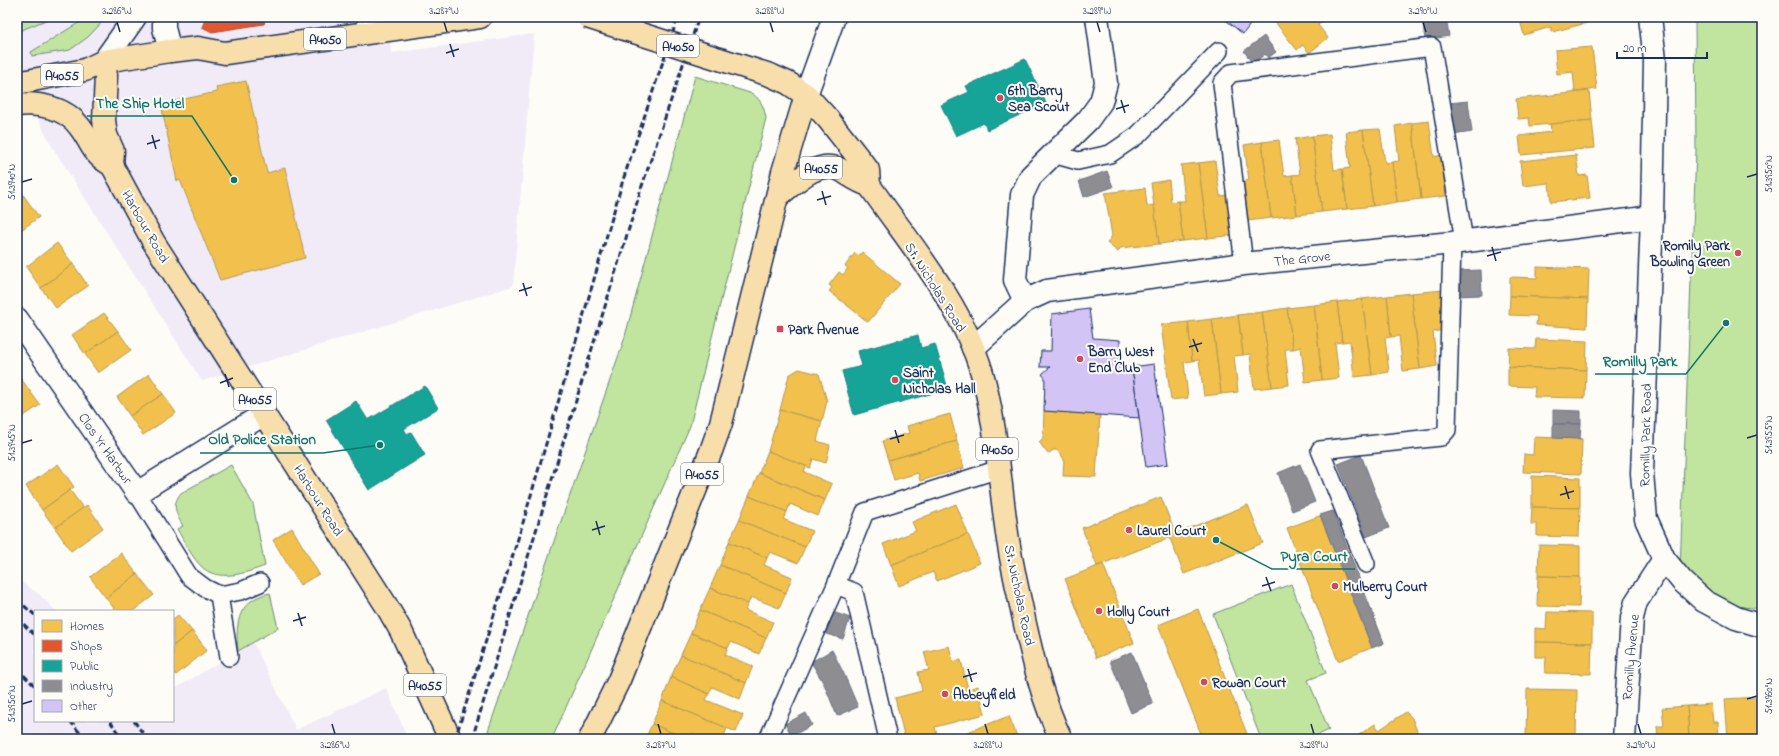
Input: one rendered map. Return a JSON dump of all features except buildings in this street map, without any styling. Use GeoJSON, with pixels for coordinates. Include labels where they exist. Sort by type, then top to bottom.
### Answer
{"type":"FeatureCollection","features":[{"type":"Feature","properties":{"kind":"main road","name":"A4050"},"geometry":{"type":"LineString","coordinates":[[104,61],[198,48],[225,53],[365,25],[480,17]]}},
{"type":"Feature","properties":{"kind":"main road","name":"A4050"},"geometry":{"type":"LineString","coordinates":[[587,17],[770,75],[788,83],[806,95]]}},
{"type":"Feature","properties":{"kind":"main road","name":"A4055"},"geometry":{"type":"LineString","coordinates":[[17,83],[85,70],[104,61],[106,76],[104,120],[106,134],[113,151],[112,165],[100,159],[79,125],[60,112],[44,106],[17,105]]}},
{"type":"Feature","properties":{"kind":"main road","name":"A4055"},"geometry":{"type":"LineString","coordinates":[[590,739],[619,680],[721,423],[778,196],[806,95]]}},
{"type":"Feature","properties":{"kind":"main road","name":"St. Nicholas Road"},"geometry":{"type":"LineString","coordinates":[[806,95],[828,119],[868,170],[869,185],[952,306],[974,348],[990,406],[1006,528],[1021,608],[1044,698],[1061,739]]}},
{"type":"Feature","properties":{"kind":"main road","name":"Harbour Road"},"geometry":{"type":"LineString","coordinates":[[112,165],[153,241],[401,631],[450,739]]}},
{"type":"Feature","properties":{"kind":"main road","name":"A4055"},"geometry":{"type":"LineString","coordinates":[[778,196],[809,172],[826,166],[837,168],[856,180],[869,185]]}},
{"type":"Feature","properties":{"kind":"street"},"geometry":{"type":"LineString","coordinates":[[104,61],[135,17]]}},
{"type":"Feature","properties":{"kind":"street"},"geometry":{"type":"LineString","coordinates":[[164,17],[164,28],[170,51]]}},
{"type":"Feature","properties":{"kind":"street"},"geometry":{"type":"LineString","coordinates":[[806,95],[834,17]]}},
{"type":"Feature","properties":{"kind":"street"},"geometry":{"type":"LineString","coordinates":[[1025,301],[1015,280],[1022,195],[1031,176],[1088,120],[1101,102],[1106,83],[1097,17]]}},
{"type":"Feature","properties":{"kind":"street","name":"Romilly Park Road"},"geometry":{"type":"LineString","coordinates":[[1650,17],[1655,60],[1652,217],[1642,473],[1646,519],[1664,559],[1682,581],[1704,601],[1736,618],[1762,626]]}},
{"type":"Feature","properties":{"kind":"street","name":"The Grove"},"geometry":{"type":"LineString","coordinates":[[974,348],[1025,301],[1047,291],[1244,264],[1458,242],[1652,217]]}},
{"type":"Feature","properties":{"kind":"street","name":"Clos Yr Harbwr"},"geometry":{"type":"LineString","coordinates":[[17,320],[138,493],[264,414]]}},
{"type":"Feature","properties":{"kind":"street","name":"Romilly Avenue"},"geometry":{"type":"LineString","coordinates":[[1624,739],[1632,618],[1636,602],[1664,559]]}},
{"type":"Feature","properties":{"kind":"lane"},"geometry":{"type":"LineString","coordinates":[[1244,264],[1222,83],[1231,73],[1432,47],[1458,242],[1447,430],[1441,437],[1320,450],[1366,564]]}},
{"type":"Feature","properties":{"kind":"lane"},"geometry":{"type":"LineString","coordinates":[[1052,154],[1078,161],[1110,154],[1138,136],[1219,51]]}},
{"type":"Feature","properties":{"kind":"lane"},"geometry":{"type":"LineString","coordinates":[[768,739],[836,585],[865,512],[999,469]]}},
{"type":"Feature","properties":{"kind":"lane"},"geometry":{"type":"LineString","coordinates":[[138,493],[189,576],[204,588],[219,595],[241,591],[260,583]]}},
{"type":"Feature","properties":{"kind":"lane"},"geometry":{"type":"LineString","coordinates":[[836,585],[854,592],[888,739]]}},
{"type":"Feature","properties":{"kind":"lane"},"geometry":{"type":"LineString","coordinates":[[219,595],[229,656]]}},
{"type":"Feature","properties":{"kind":"shaded area"},"geometry":{"type":"Polygon","coordinates":[[[53,17],[389,17],[391,53],[534,34],[513,286],[202,381],[53,148],[17,79],[17,32],[53,17]]]}},
{"type":"Feature","properties":{"kind":"shaded area"},"geometry":{"type":"Polygon","coordinates":[[[17,579],[40,595],[55,610],[34,610],[34,722],[174,722],[174,689],[253,642],[296,730],[386,688],[408,739],[17,739],[17,579]]]}},
{"type":"Feature","properties":{"kind":"green space"},"geometry":{"type":"Polygon","coordinates":[[[17,17],[53,17],[17,32],[17,17]]]}},
{"type":"Feature","properties":{"kind":"green space"},"geometry":{"type":"Polygon","coordinates":[[[88,17],[107,17],[88,37],[70,50],[32,56],[31,52],[88,17]]]}},
{"type":"Feature","properties":{"kind":"green space"},"geometry":{"type":"Polygon","coordinates":[[[1695,17],[1762,17],[1762,609],[1717,604],[1680,568],[1696,151],[1695,17]]]}},
{"type":"Feature","properties":{"kind":"green space"},"geometry":{"type":"Polygon","coordinates":[[[695,76],[753,94],[759,99],[766,118],[690,426],[552,739],[491,739],[488,731],[624,340],[695,76]]]}},
{"type":"Feature","properties":{"kind":"green space"},"geometry":{"type":"Polygon","coordinates":[[[231,465],[253,504],[265,566],[241,574],[223,575],[208,571],[194,558],[177,529],[183,526],[178,517],[175,506],[181,493],[231,465]]]}},
{"type":"Feature","properties":{"kind":"green space"},"geometry":{"type":"Polygon","coordinates":[[[1291,584],[1326,673],[1308,680],[1329,730],[1309,739],[1261,739],[1213,614],[1291,584]]]}},
{"type":"Feature","properties":{"kind":"green space"},"geometry":{"type":"Polygon","coordinates":[[[270,593],[278,628],[238,651],[237,631],[241,614],[251,601],[259,596],[270,593]]]}},
{"type":"Feature","properties":{"kind":"railway"},"geometry":{"type":"LineString","coordinates":[[455,739],[522,526],[623,180],[678,17]]}},
{"type":"Feature","properties":{"kind":"railway"},"geometry":{"type":"LineString","coordinates":[[472,739],[642,186],[699,17]]}},
{"type":"Feature","properties":{"kind":"railway"},"geometry":{"type":"LineString","coordinates":[[17,600],[34,614]]}},
{"type":"Feature","properties":{"kind":"railway"},"geometry":{"type":"LineString","coordinates":[[17,618],[34,634]]}},
{"type":"Feature","properties":{"kind":"railway"},"geometry":{"type":"LineString","coordinates":[[17,669],[34,685]]}},
{"type":"Feature","properties":{"kind":"railway"},"geometry":{"type":"LineString","coordinates":[[71,722],[85,739]]}},
{"type":"Feature","properties":{"kind":"railway"},"geometry":{"type":"LineString","coordinates":[[111,722],[122,739]]}},
{"type":"Feature","properties":{"kind":"railway"},"geometry":{"type":"LineString","coordinates":[[135,722],[147,739]]}},
{"type":"Feature","properties":{"kind":"place","name":"6th Barry Sea Scout"},"geometry":{"type":"Point","coordinates":[1000,98]}},
{"type":"Feature","properties":{"kind":"place","name":"The Ship Hotel"},"geometry":{"type":"Point","coordinates":[234,180]}},
{"type":"Feature","properties":{"kind":"place","name":"Romily Park Bowling Green"},"geometry":{"type":"Point","coordinates":[1738,253]}},
{"type":"Feature","properties":{"kind":"place","name":"Romilly Park"},"geometry":{"type":"Point","coordinates":[1726,323]}},
{"type":"Feature","properties":{"kind":"place","name":"Park Avenue"},"geometry":{"type":"Point","coordinates":[780,329]}},
{"type":"Feature","properties":{"kind":"place","name":"Barry West End Club"},"geometry":{"type":"Point","coordinates":[1080,359]}},
{"type":"Feature","properties":{"kind":"place","name":"Saint Nicholas Hall"},"geometry":{"type":"Point","coordinates":[895,380]}},
{"type":"Feature","properties":{"kind":"place","name":"Old Police Station"},"geometry":{"type":"Point","coordinates":[380,445]}},
{"type":"Feature","properties":{"kind":"place","name":"Laurel Court"},"geometry":{"type":"Point","coordinates":[1129,530]}},
{"type":"Feature","properties":{"kind":"place","name":"Pyra Court"},"geometry":{"type":"Point","coordinates":[1216,540]}},
{"type":"Feature","properties":{"kind":"place","name":"Mulberry Court"},"geometry":{"type":"Point","coordinates":[1335,586]}},
{"type":"Feature","properties":{"kind":"place","name":"Holly Court"},"geometry":{"type":"Point","coordinates":[1099,611]}},
{"type":"Feature","properties":{"kind":"place","name":"Rowan Court"},"geometry":{"type":"Point","coordinates":[1204,682]}},
{"type":"Feature","properties":{"kind":"place","name":"Abbeyfield"},"geometry":{"type":"Point","coordinates":[945,694]}}]}
